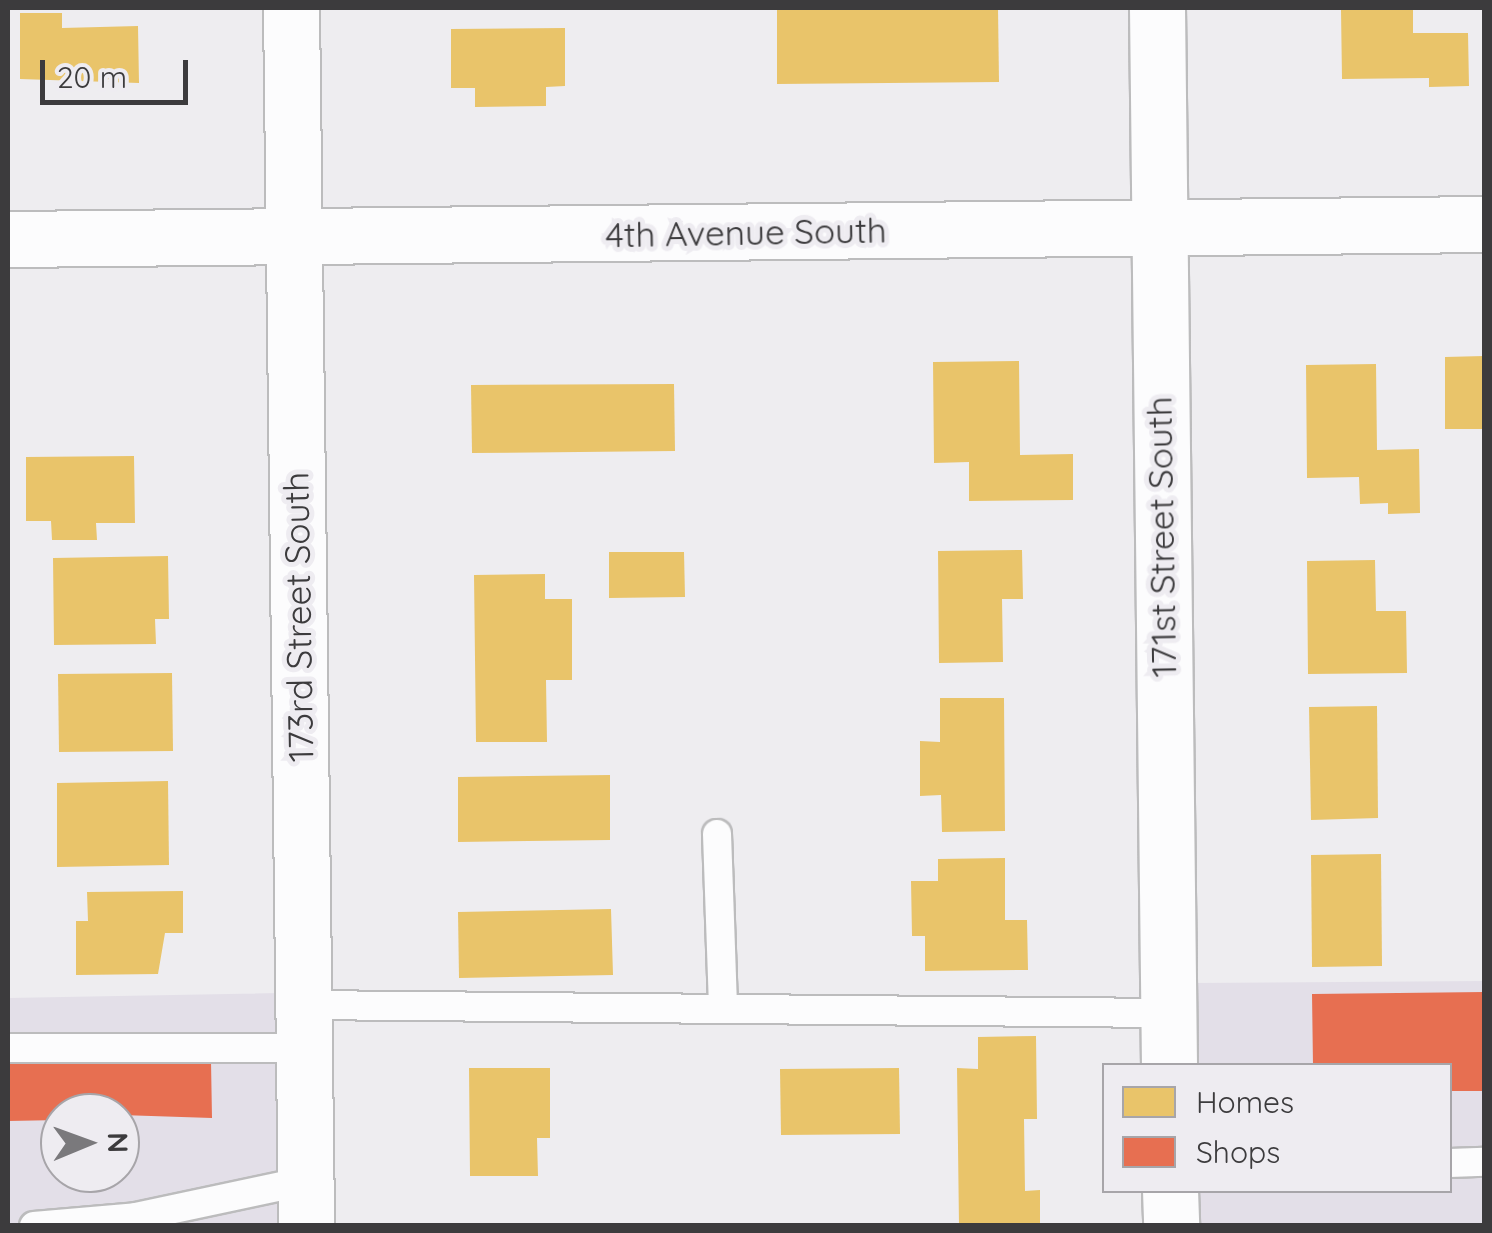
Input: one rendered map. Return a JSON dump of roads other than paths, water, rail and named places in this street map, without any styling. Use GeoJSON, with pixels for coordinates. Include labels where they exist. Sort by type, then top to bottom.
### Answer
{"type":"FeatureCollection","features":[{"type":"Feature","properties":{"kind":"street","name":"173rd Street South"},"geometry":{"type":"LineString","coordinates":[[291,8],[306,1204]]}},
{"type":"Feature","properties":{"kind":"street","name":"171st Street South"},"geometry":{"type":"LineString","coordinates":[[1157,8],[1155,228],[1169,1039]]}},
{"type":"Feature","properties":{"kind":"street","name":"4th Avenue South"},"geometry":{"type":"LineString","coordinates":[[8,238],[1484,224]]}},
{"type":"Feature","properties":{"kind":"street"},"geometry":{"type":"LineString","coordinates":[[1170,1193],[1170,1226]]}},
{"type":"Feature","properties":{"kind":"lane"},"geometry":{"type":"LineString","coordinates":[[716,834],[723,1006]]}},
{"type":"Feature","properties":{"kind":"lane"},"geometry":{"type":"LineString","coordinates":[[8,1048],[302,1027],[723,1006],[1169,1039]]}},
{"type":"Feature","properties":{"kind":"lane"},"geometry":{"type":"LineString","coordinates":[[1452,1163],[1484,1162]]}},
{"type":"Feature","properties":{"kind":"lane"},"geometry":{"type":"LineString","coordinates":[[34,1226],[306,1204]]}}]}
